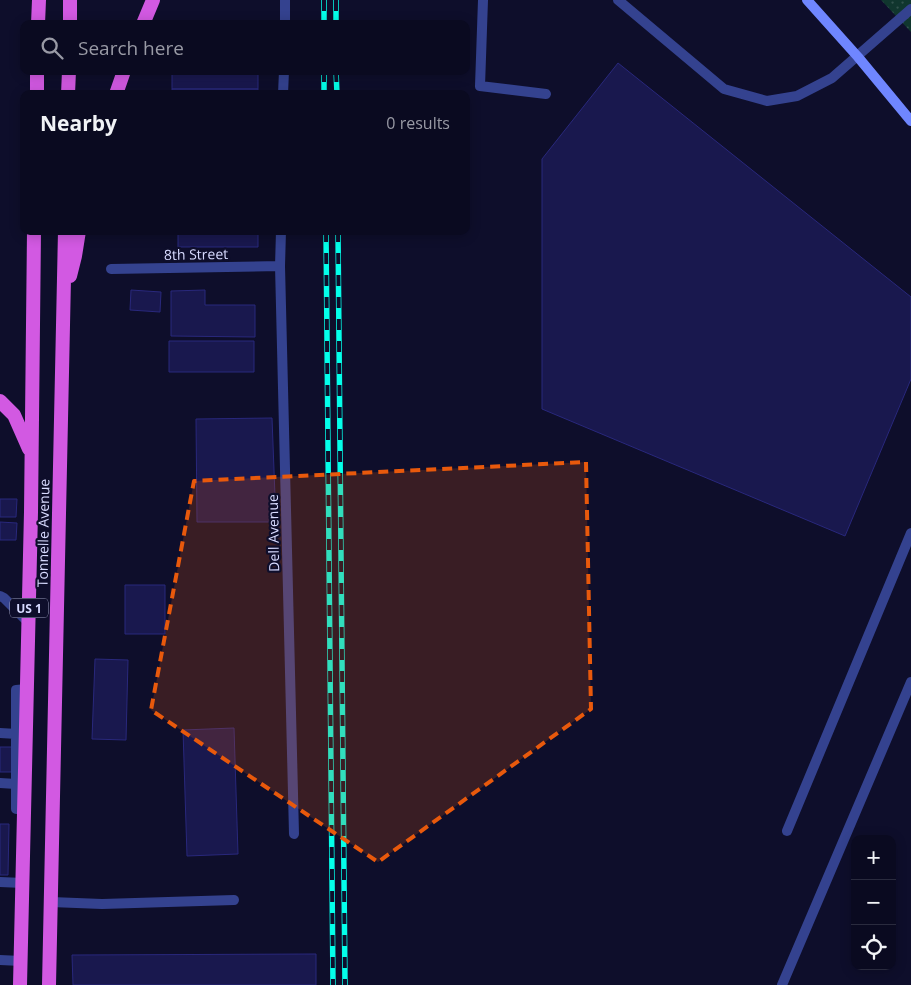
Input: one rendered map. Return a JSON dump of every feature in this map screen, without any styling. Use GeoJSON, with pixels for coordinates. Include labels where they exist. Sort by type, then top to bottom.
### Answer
{"type":"FeatureCollection","features":[{"type":"Feature","properties":{"kind":"highway"},"geometry":{"type":"LineString","coordinates":[[38,20],[39,0]]}},
{"type":"Feature","properties":{"kind":"highway"},"geometry":{"type":"LineString","coordinates":[[70,0],[70,20]]}},
{"type":"Feature","properties":{"kind":"highway"},"geometry":{"type":"LineString","coordinates":[[145,20],[153,0]]}},
{"type":"Feature","properties":{"kind":"highway"},"geometry":{"type":"LineString","coordinates":[[37,75],[37,90]]}},
{"type":"Feature","properties":{"kind":"highway"},"geometry":{"type":"LineString","coordinates":[[68,90],[69,75]]}},
{"type":"Feature","properties":{"kind":"highway"},"geometry":{"type":"LineString","coordinates":[[117,90],[123,75]]}},
{"type":"Feature","properties":{"kind":"highway","name":"Tonnelle Avenue"},"geometry":{"type":"LineString","coordinates":[[20,985],[32,454],[34,235]]}},
{"type":"Feature","properties":{"kind":"highway","name":"Tonnelle Avenue"},"geometry":{"type":"LineString","coordinates":[[49,985],[65,235]]}},
{"type":"Feature","properties":{"kind":"highway"},"geometry":{"type":"LineString","coordinates":[[64,296],[75,256],[78,235]]}},
{"type":"Feature","properties":{"kind":"highway"},"geometry":{"type":"LineString","coordinates":[[0,402],[14,415],[32,454]]}},
{"type":"Feature","properties":{"kind":"main road"},"geometry":{"type":"LineString","coordinates":[[807,0],[858,57],[911,121]]}},
{"type":"Feature","properties":{"kind":"street"},"geometry":{"type":"LineString","coordinates":[[285,0],[285,20]]}},
{"type":"Feature","properties":{"kind":"street"},"geometry":{"type":"LineString","coordinates":[[483,0],[480,86],[546,94]]}},
{"type":"Feature","properties":{"kind":"street"},"geometry":{"type":"LineString","coordinates":[[618,0],[724,89],[768,101],[797,96],[832,78],[911,9]]}},
{"type":"Feature","properties":{"kind":"street"},"geometry":{"type":"LineString","coordinates":[[283,90],[284,75]]}},
{"type":"Feature","properties":{"kind":"street","name":"Dell Avenue"},"geometry":{"type":"LineString","coordinates":[[281,235],[280,266],[294,834]]}},
{"type":"Feature","properties":{"kind":"street","name":"8th Street"},"geometry":{"type":"LineString","coordinates":[[111,269],[280,266]]}},
{"type":"Feature","properties":{"kind":"street"},"geometry":{"type":"LineString","coordinates":[[787,830],[911,533]]}},
{"type":"Feature","properties":{"kind":"street"},"geometry":{"type":"LineString","coordinates":[[0,596],[28,622]]}},
{"type":"Feature","properties":{"kind":"street"},"geometry":{"type":"LineString","coordinates":[[782,985],[911,682]]}},
{"type":"Feature","properties":{"kind":"street"},"geometry":{"type":"LineString","coordinates":[[24,809],[16,809],[16,690],[27,690]]}},
{"type":"Feature","properties":{"kind":"street"},"geometry":{"type":"LineString","coordinates":[[0,733],[16,734]]}},
{"type":"Feature","properties":{"kind":"street"},"geometry":{"type":"LineString","coordinates":[[0,783],[16,784]]}},
{"type":"Feature","properties":{"kind":"street"},"geometry":{"type":"LineString","coordinates":[[0,882],[22,884]]}},
{"type":"Feature","properties":{"kind":"street"},"geometry":{"type":"LineString","coordinates":[[51,902],[102,904],[234,900]]}},
{"type":"Feature","properties":{"kind":"street"},"geometry":{"type":"LineString","coordinates":[[0,960],[21,961]]}},
{"type":"Feature","properties":{"kind":"highlighted area"},"geometry":{"type":"Polygon","coordinates":[[[586,462],[591,709],[378,862],[151,710],[194,481],[586,462]]]}},
{"type":"Feature","properties":{"kind":"green space"},"geometry":{"type":"Polygon","coordinates":[[[881,0],[911,0],[911,32],[881,0]]]}},
{"type":"Feature","properties":{"kind":"building"},"geometry":{"type":"Polygon","coordinates":[[[618,63],[911,297],[911,379],[845,536],[542,409],[542,159],[618,63]]]}},
{"type":"Feature","properties":{"kind":"building"},"geometry":{"type":"Polygon","coordinates":[[[172,75],[258,75],[258,89],[172,89],[172,75]]]}},
{"type":"Feature","properties":{"kind":"building"},"geometry":{"type":"Polygon","coordinates":[[[172,89],[258,89],[258,90],[172,89]]]}},
{"type":"Feature","properties":{"kind":"building"},"geometry":{"type":"Polygon","coordinates":[[[178,235],[258,235],[258,247],[178,247],[178,235]]]}},
{"type":"Feature","properties":{"kind":"building"},"geometry":{"type":"Polygon","coordinates":[[[131,290],[161,292],[160,312],[130,310],[131,290]]]}},
{"type":"Feature","properties":{"kind":"building"},"geometry":{"type":"Polygon","coordinates":[[[205,290],[205,305],[255,305],[255,337],[171,336],[171,291],[205,290]]]}},
{"type":"Feature","properties":{"kind":"building"},"geometry":{"type":"Polygon","coordinates":[[[169,341],[254,341],[254,372],[169,372],[169,341]]]}},
{"type":"Feature","properties":{"kind":"building"},"geometry":{"type":"Polygon","coordinates":[[[272,418],[276,522],[197,522],[196,419],[272,418]]]}},
{"type":"Feature","properties":{"kind":"building"},"geometry":{"type":"Polygon","coordinates":[[[0,499],[17,499],[16,517],[0,517],[0,499]]]}},
{"type":"Feature","properties":{"kind":"building"},"geometry":{"type":"Polygon","coordinates":[[[0,522],[17,523],[16,540],[0,540],[0,522]]]}},
{"type":"Feature","properties":{"kind":"building"},"geometry":{"type":"Polygon","coordinates":[[[125,585],[165,585],[165,634],[125,634],[125,585]]]}},
{"type":"Feature","properties":{"kind":"building"},"geometry":{"type":"Polygon","coordinates":[[[95,659],[128,660],[126,740],[92,739],[95,659]]]}},
{"type":"Feature","properties":{"kind":"building"},"geometry":{"type":"Polygon","coordinates":[[[234,728],[238,854],[187,856],[183,730],[234,728]]]}},
{"type":"Feature","properties":{"kind":"building"},"geometry":{"type":"Polygon","coordinates":[[[0,747],[14,747],[14,772],[0,772],[0,747]]]}},
{"type":"Feature","properties":{"kind":"building"},"geometry":{"type":"Polygon","coordinates":[[[0,824],[9,824],[8,875],[0,875],[0,824]]]}},
{"type":"Feature","properties":{"kind":"building"},"geometry":{"type":"Polygon","coordinates":[[[316,954],[316,985],[73,985],[72,955],[316,954]]]}},
{"type":"Feature","properties":{"kind":"railway"},"geometry":{"type":"LineString","coordinates":[[324,0],[324,20]]}},
{"type":"Feature","properties":{"kind":"railway"},"geometry":{"type":"LineString","coordinates":[[336,0],[336,20]]}},
{"type":"Feature","properties":{"kind":"railway"},"geometry":{"type":"LineString","coordinates":[[324,75],[324,90]]}},
{"type":"Feature","properties":{"kind":"railway"},"geometry":{"type":"LineString","coordinates":[[336,75],[337,90]]}},
{"type":"Feature","properties":{"kind":"railway"},"geometry":{"type":"LineString","coordinates":[[326,235],[333,985]]}},
{"type":"Feature","properties":{"kind":"railway"},"geometry":{"type":"LineString","coordinates":[[338,235],[345,985]]}}]}
